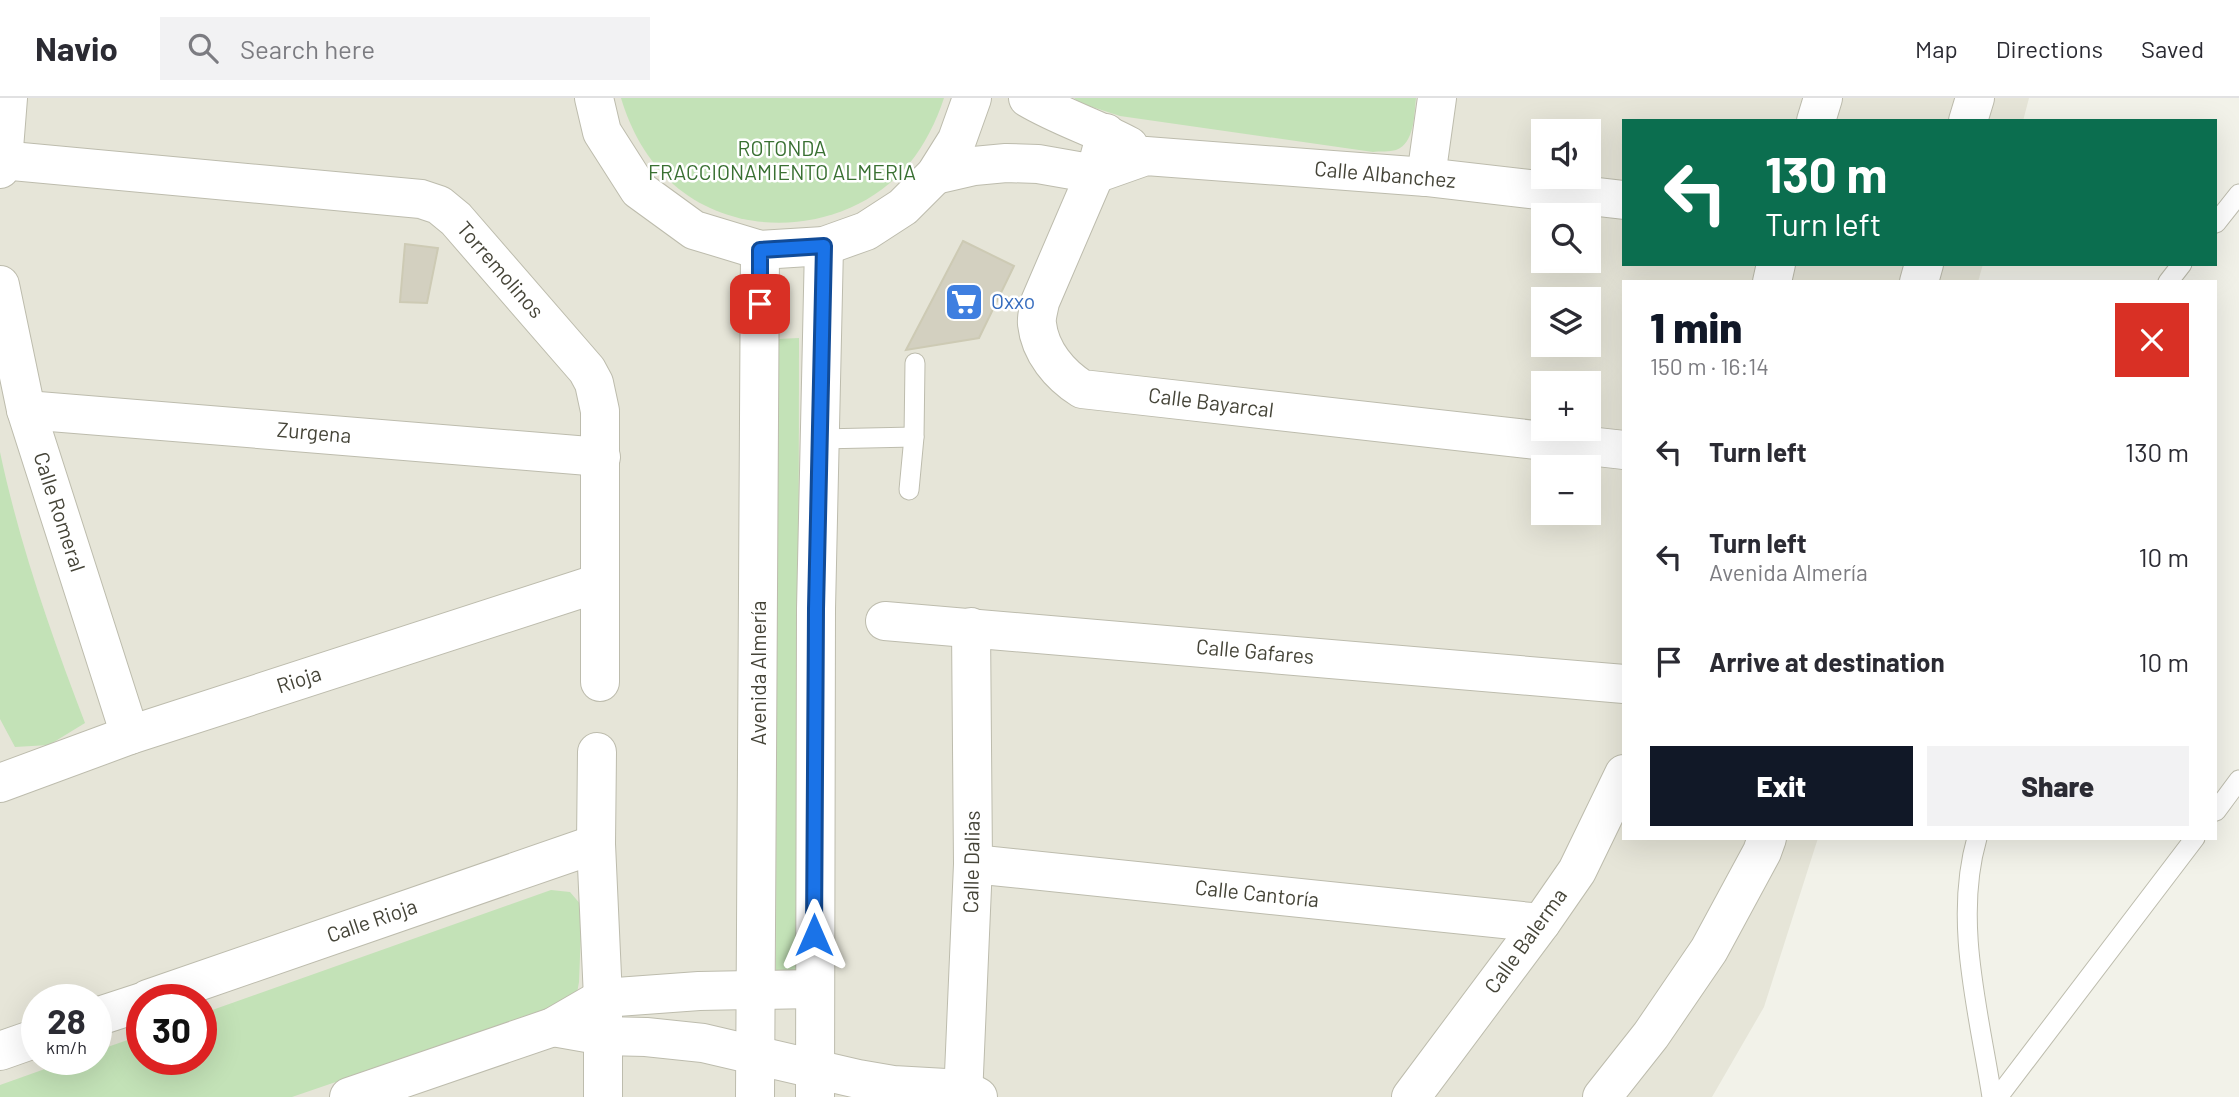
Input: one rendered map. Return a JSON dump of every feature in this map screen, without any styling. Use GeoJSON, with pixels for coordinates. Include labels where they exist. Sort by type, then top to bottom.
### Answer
{"type":"FeatureCollection","features":[{"type":"Feature","properties":{"kind":"street"},"geometry":{"type":"LineString","coordinates":[[1,163],[8,98]]}},
{"type":"Feature","properties":{"kind":"street"},"geometry":{"type":"LineString","coordinates":[[594,98],[602,132],[639,190],[694,230],[760,250],[824,246],[866,231],[904,207],[935,176],[957,140],[972,98]]}},
{"type":"Feature","properties":{"kind":"street","name":"Calle Albanchez"},"geometry":{"type":"LineString","coordinates":[[1027,98],[1051,111],[1106,133],[1146,156]]}},
{"type":"Feature","properties":{"kind":"street"},"geometry":{"type":"LineString","coordinates":[[1426,177],[1437,98]]}},
{"type":"Feature","properties":{"kind":"street"},"geometry":{"type":"LineString","coordinates":[[1817,119],[1823,98]]}},
{"type":"Feature","properties":{"kind":"street"},"geometry":{"type":"LineString","coordinates":[[1969,119],[1975,98]]}},
{"type":"Feature","properties":{"kind":"street","name":"Calle Bayarcal"},"geometry":{"type":"LineString","coordinates":[[1106,133],[1095,174],[1045,290],[1036,322],[1041,344],[1067,379],[1082,388],[1622,450]]}},
{"type":"Feature","properties":{"kind":"street","name":"Calle Albanchez"},"geometry":{"type":"LineString","coordinates":[[935,176],[974,166],[1006,163],[1038,164],[1095,174],[1146,156],[1426,177],[1622,200]]}},
{"type":"Feature","properties":{"kind":"street","name":"Torremolinos"},"geometry":{"type":"LineString","coordinates":[[1,163],[421,199],[439,205],[469,233],[587,370],[594,383],[600,411],[601,457],[600,682]]}},
{"type":"Feature","properties":{"kind":"street"},"geometry":{"type":"LineString","coordinates":[[816,1083],[816,623],[824,246]]}},
{"type":"Feature","properties":{"kind":"street","name":"Avenida Almería"},"geometry":{"type":"LineString","coordinates":[[755,1097],[758,989],[760,250]]}},
{"type":"Feature","properties":{"kind":"street","name":"Calle Romeral"},"geometry":{"type":"LineString","coordinates":[[0,285],[26,410],[130,735]]}},
{"type":"Feature","properties":{"kind":"street","name":"Zurgena"},"geometry":{"type":"LineString","coordinates":[[26,410],[601,457]]}},
{"type":"Feature","properties":{"kind":"street","name":"Rioja"},"geometry":{"type":"LineString","coordinates":[[1,779],[599,583]]}},
{"type":"Feature","properties":{"kind":"street","name":"Calle Gafares"},"geometry":{"type":"LineString","coordinates":[[885,621],[1622,684]]}},
{"type":"Feature","properties":{"kind":"street","name":"Calle Dalias"},"geometry":{"type":"LineString","coordinates":[[968,1094],[973,864],[971,628]]}},
{"type":"Feature","properties":{"kind":"street"},"geometry":{"type":"LineString","coordinates":[[597,752],[596,844],[603,998],[603,1097]]}},
{"type":"Feature","properties":{"kind":"street","name":"Calle Balerma"},"geometry":{"type":"LineString","coordinates":[[1411,1097],[1577,871],[1622,778]]}},
{"type":"Feature","properties":{"kind":"street"},"geometry":{"type":"LineString","coordinates":[[1602,1097],[1651,1035],[1709,950],[1766,840]]}},
{"type":"Feature","properties":{"kind":"street","name":"Calle Rioja"},"geometry":{"type":"LineString","coordinates":[[191,984],[596,844]]}},
{"type":"Feature","properties":{"kind":"street","name":"Calle Cantoría"},"geometry":{"type":"LineString","coordinates":[[973,864],[1541,923]]}},
{"type":"Feature","properties":{"kind":"street"},"geometry":{"type":"LineString","coordinates":[[349,1097],[553,1027],[603,998],[758,989],[814,989]]}},
{"type":"Feature","properties":{"kind":"street"},"geometry":{"type":"LineString","coordinates":[[553,1027],[604,1036],[676,1040],[755,1054],[816,1083],[893,1085],[968,1094]]}},
{"type":"Feature","properties":{"kind":"street"},"geometry":{"type":"LineString","coordinates":[[0,1051],[21,1044]]}},
{"type":"Feature","properties":{"kind":"lane"},"geometry":{"type":"LineString","coordinates":[[2217,222],[2239,194]]}},
{"type":"Feature","properties":{"kind":"lane"},"geometry":{"type":"LineString","coordinates":[[2170,280],[2180,266]]}},
{"type":"Feature","properties":{"kind":"lane"},"geometry":{"type":"LineString","coordinates":[[909,490],[914,437],[915,363]]}},
{"type":"Feature","properties":{"kind":"lane"},"geometry":{"type":"LineString","coordinates":[[820,439],[914,437]]}},
{"type":"Feature","properties":{"kind":"lane"},"geometry":{"type":"LineString","coordinates":[[2217,810],[2239,780]]}},
{"type":"Feature","properties":{"kind":"lane"},"geometry":{"type":"LineString","coordinates":[[1976,840],[1970,864],[1966,900],[1968,944],[1992,1097]]}},
{"type":"Feature","properties":{"kind":"lane"},"geometry":{"type":"LineString","coordinates":[[1998,1097],[2193,840]]}},
{"type":"Feature","properties":{"kind":"shaded area"},"geometry":{"type":"Polygon","coordinates":[[[0,98],[2029,98],[2024,119],[1622,119],[1622,266],[1982,266],[1979,280],[1622,280],[1622,840],[1817,840],[1764,1007],[1712,1097],[0,1097],[0,98]]]}},
{"type":"Feature","properties":{"kind":"green space","name":"ROTONDA FRACCIONAMIENTO ALMERIA"},"geometry":{"type":"Polygon","coordinates":[[[621,98],[944,98],[920,149],[885,187],[858,204],[827,216],[795,222],[763,222],[731,216],[700,203],[673,184],[655,165],[641,144],[621,98]]]}},
{"type":"Feature","properties":{"kind":"green space"},"geometry":{"type":"Polygon","coordinates":[[[1074,98],[1416,98],[1407,141],[1396,150],[1373,152],[1120,116],[1080,103],[1074,98]]]}},
{"type":"Feature","properties":{"kind":"green space"},"geometry":{"type":"Polygon","coordinates":[[[799,338],[798,974],[776,974],[777,339],[799,338]]]}},
{"type":"Feature","properties":{"kind":"green space"},"geometry":{"type":"Polygon","coordinates":[[[0,452],[37,589],[85,723],[49,745],[15,747],[0,719],[0,452]]]}},
{"type":"Feature","properties":{"kind":"green space"},"geometry":{"type":"Polygon","coordinates":[[[551,890],[570,892],[582,906],[577,993],[557,1006],[292,1097],[0,1097],[0,1085],[28,1075],[112,1075],[112,1045],[126,1041],[126,1075],[217,1075],[217,1008],[551,890]]]}},
{"type":"Feature","properties":{"kind":"building","name":"Oxxo"},"geometry":{"type":"Polygon","coordinates":[[[963,241],[1014,266],[979,338],[906,350],[963,241]]]}},
{"type":"Feature","properties":{"kind":"building"},"geometry":{"type":"Polygon","coordinates":[[[405,244],[438,248],[427,303],[400,302],[405,244]]]}},
{"type":"Feature","properties":{"kind":"place","name":"Oxxo"},"geometry":{"type":"Point","coordinates":[964,302]}},
{"type":"Feature","properties":{"kind":"route"},"geometry":{"type":"LineString","coordinates":[[760,304],[760,250],[824,246],[816,609],[814,935]]}}]}
